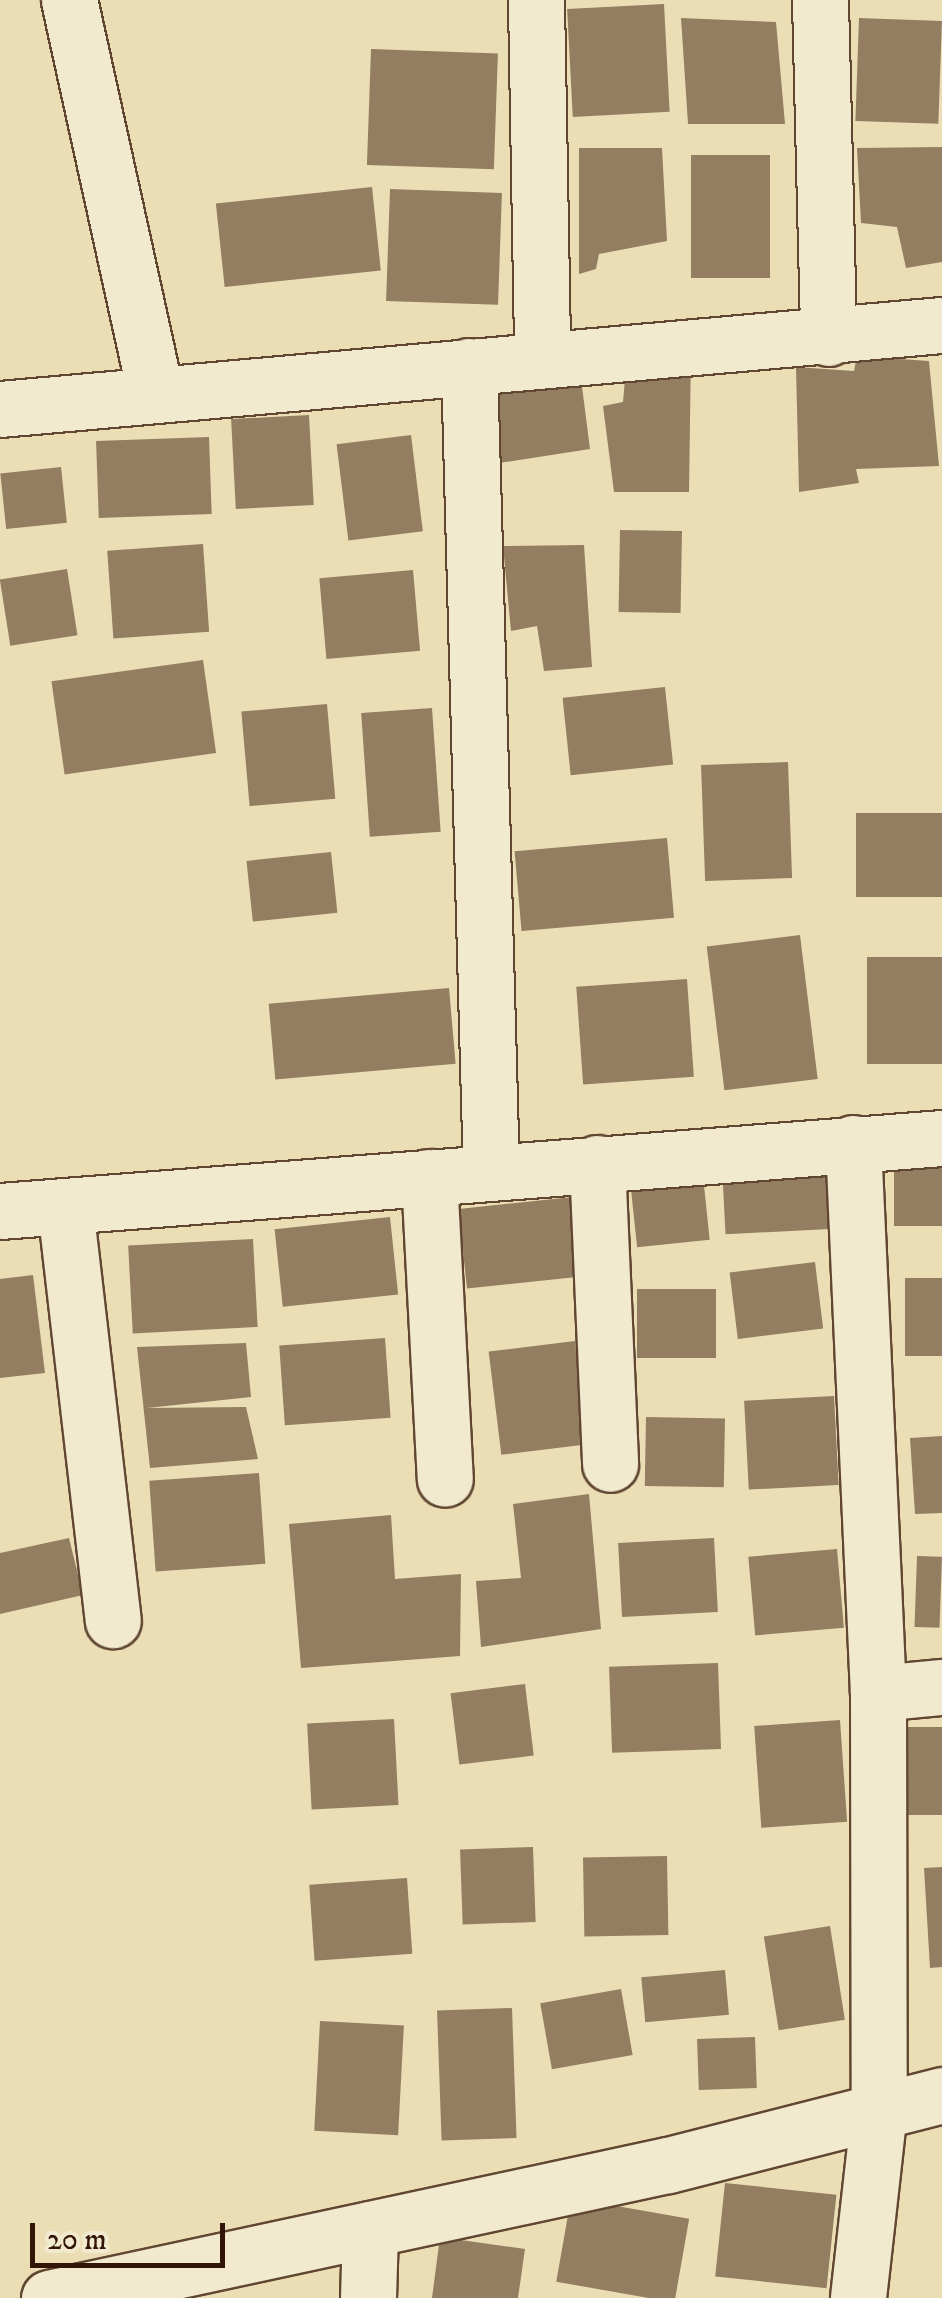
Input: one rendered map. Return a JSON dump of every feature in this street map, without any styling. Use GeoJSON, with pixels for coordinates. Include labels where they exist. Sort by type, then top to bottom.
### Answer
{"type":"FeatureCollection","features":[{"type":"Feature","properties":{"kind":"street"},"geometry":{"type":"LineString","coordinates":[[69,0],[156,394]]}},
{"type":"Feature","properties":{"kind":"street"},"geometry":{"type":"LineString","coordinates":[[536,0],[542,358]]}},
{"type":"Feature","properties":{"kind":"street"},"geometry":{"type":"LineString","coordinates":[[820,0],[828,338]]}},
{"type":"Feature","properties":{"kind":"street"},"geometry":{"type":"LineString","coordinates":[[0,409],[942,325]]}},
{"type":"Feature","properties":{"kind":"street"},"geometry":{"type":"LineString","coordinates":[[469,366],[491,1172]]}},
{"type":"Feature","properties":{"kind":"street"},"geometry":{"type":"LineString","coordinates":[[0,1210],[942,1138]]}},
{"type":"Feature","properties":{"kind":"street"},"geometry":{"type":"LineString","coordinates":[[852,1143],[878,1693],[880,2110],[858,2298]]}},
{"type":"Feature","properties":{"kind":"street"},"geometry":{"type":"LineString","coordinates":[[597,1163],[610,1464]]}},
{"type":"Feature","properties":{"kind":"street"},"geometry":{"type":"LineString","coordinates":[[429,1176],[445,1480]]}},
{"type":"Feature","properties":{"kind":"street"},"geometry":{"type":"LineString","coordinates":[[64,1206],[114,1620]]}},
{"type":"Feature","properties":{"kind":"street"},"geometry":{"type":"LineString","coordinates":[[878,1693],[942,1687]]}},
{"type":"Feature","properties":{"kind":"street"},"geometry":{"type":"LineString","coordinates":[[49,2298],[668,2165],[942,2095]]}},
{"type":"Feature","properties":{"kind":"street"},"geometry":{"type":"LineString","coordinates":[[368,2298],[370,2229]]}},
{"type":"Feature","properties":{"kind":"building"},"geometry":{"type":"Polygon","coordinates":[[[664,4],[670,112],[573,117],[567,9],[664,4]]]}},
{"type":"Feature","properties":{"kind":"building"},"geometry":{"type":"Polygon","coordinates":[[[681,18],[776,22],[785,124],[688,124],[681,18]]]}},
{"type":"Feature","properties":{"kind":"building"},"geometry":{"type":"Polygon","coordinates":[[[859,18],[942,21],[938,124],[855,121],[859,18]]]}},
{"type":"Feature","properties":{"kind":"building"},"geometry":{"type":"Polygon","coordinates":[[[371,49],[498,53],[494,169],[367,165],[371,49]]]}},
{"type":"Feature","properties":{"kind":"building"},"geometry":{"type":"Polygon","coordinates":[[[942,147],[942,262],[906,268],[897,227],[861,223],[857,148],[942,147]]]}},
{"type":"Feature","properties":{"kind":"building"},"geometry":{"type":"Polygon","coordinates":[[[579,148],[662,148],[667,241],[599,254],[596,269],[579,274],[579,148]]]}},
{"type":"Feature","properties":{"kind":"building"},"geometry":{"type":"Polygon","coordinates":[[[691,155],[770,155],[770,278],[691,278],[691,155]]]}},
{"type":"Feature","properties":{"kind":"building"},"geometry":{"type":"Polygon","coordinates":[[[372,187],[381,271],[225,287],[216,203],[372,187]]]}},
{"type":"Feature","properties":{"kind":"building"},"geometry":{"type":"Polygon","coordinates":[[[390,189],[502,193],[498,305],[386,301],[390,189]]]}},
{"type":"Feature","properties":{"kind":"building"},"geometry":{"type":"Polygon","coordinates":[[[691,352],[689,492],[614,492],[603,406],[623,402],[627,355],[691,352]]]}},
{"type":"Feature","properties":{"kind":"building"},"geometry":{"type":"Polygon","coordinates":[[[857,356],[929,361],[939,466],[856,469],[859,483],[799,492],[796,367],[854,371],[857,356]]]}},
{"type":"Feature","properties":{"kind":"building"},"geometry":{"type":"Polygon","coordinates":[[[580,371],[590,449],[493,464],[491,375],[580,371]]]}},
{"type":"Feature","properties":{"kind":"building"},"geometry":{"type":"Polygon","coordinates":[[[309,415],[314,505],[236,509],[231,419],[309,415]]]}},
{"type":"Feature","properties":{"kind":"building"},"geometry":{"type":"Polygon","coordinates":[[[411,435],[423,531],[348,540],[337,444],[411,435]]]}},
{"type":"Feature","properties":{"kind":"building"},"geometry":{"type":"Polygon","coordinates":[[[209,437],[212,514],[99,518],[96,441],[209,437]]]}},
{"type":"Feature","properties":{"kind":"building"},"geometry":{"type":"Polygon","coordinates":[[[61,467],[67,523],[6,529],[0,473],[61,467]]]}},
{"type":"Feature","properties":{"kind":"building"},"geometry":{"type":"Polygon","coordinates":[[[620,530],[682,531],[681,613],[619,612],[620,530]]]}},
{"type":"Feature","properties":{"kind":"building"},"geometry":{"type":"Polygon","coordinates":[[[203,544],[209,632],[113,638],[107,551],[203,544]]]}},
{"type":"Feature","properties":{"kind":"building"},"geometry":{"type":"Polygon","coordinates":[[[584,545],[592,667],[544,671],[537,626],[511,631],[503,546],[584,545]]]}},
{"type":"Feature","properties":{"kind":"building"},"geometry":{"type":"Polygon","coordinates":[[[67,569],[77,635],[10,646],[0,580],[67,569]]]}},
{"type":"Feature","properties":{"kind":"building"},"geometry":{"type":"Polygon","coordinates":[[[413,570],[420,651],[326,659],[319,578],[413,570]]]}},
{"type":"Feature","properties":{"kind":"building"},"geometry":{"type":"Polygon","coordinates":[[[203,660],[216,753],[65,774],[51,681],[203,660]]]}},
{"type":"Feature","properties":{"kind":"building"},"geometry":{"type":"Polygon","coordinates":[[[665,687],[673,765],[571,775],[563,698],[665,687]]]}},
{"type":"Feature","properties":{"kind":"building"},"geometry":{"type":"Polygon","coordinates":[[[327,704],[335,799],[250,806],[241,711],[327,704]]]}},
{"type":"Feature","properties":{"kind":"building"},"geometry":{"type":"Polygon","coordinates":[[[432,708],[441,832],[370,837],[361,713],[432,708]]]}},
{"type":"Feature","properties":{"kind":"building"},"geometry":{"type":"Polygon","coordinates":[[[788,762],[792,878],[705,881],[701,765],[788,762]]]}},
{"type":"Feature","properties":{"kind":"building"},"geometry":{"type":"Polygon","coordinates":[[[856,813],[942,813],[942,897],[856,897],[856,813]]]}},
{"type":"Feature","properties":{"kind":"building"},"geometry":{"type":"Polygon","coordinates":[[[667,838],[674,918],[522,931],[515,851],[667,838]]]}},
{"type":"Feature","properties":{"kind":"building"},"geometry":{"type":"Polygon","coordinates":[[[331,852],[337,913],[253,922],[246,861],[331,852]]]}},
{"type":"Feature","properties":{"kind":"building"},"geometry":{"type":"Polygon","coordinates":[[[800,935],[818,1079],[724,1090],[707,946],[800,935]]]}},
{"type":"Feature","properties":{"kind":"building"},"geometry":{"type":"Polygon","coordinates":[[[867,957],[942,957],[942,1064],[867,1064],[867,957]]]}},
{"type":"Feature","properties":{"kind":"building"},"geometry":{"type":"Polygon","coordinates":[[[687,979],[694,1077],[583,1085],[576,987],[687,979]]]}},
{"type":"Feature","properties":{"kind":"building"},"geometry":{"type":"Polygon","coordinates":[[[449,988],[456,1064],[275,1079],[269,1004],[449,988]]]}},
{"type":"Feature","properties":{"kind":"building"},"geometry":{"type":"Polygon","coordinates":[[[894,1159],[942,1159],[942,1226],[894,1226],[894,1159]]]}},
{"type":"Feature","properties":{"kind":"building"},"geometry":{"type":"Polygon","coordinates":[[[826,1164],[829,1229],[726,1234],[722,1169],[826,1164]]]}},
{"type":"Feature","properties":{"kind":"building"},"geometry":{"type":"Polygon","coordinates":[[[703,1176],[710,1240],[637,1247],[630,1184],[703,1176]]]}},
{"type":"Feature","properties":{"kind":"building"},"geometry":{"type":"Polygon","coordinates":[[[573,1197],[581,1277],[467,1289],[459,1209],[573,1197]]]}},
{"type":"Feature","properties":{"kind":"building"},"geometry":{"type":"Polygon","coordinates":[[[390,1217],[398,1295],[283,1307],[275,1229],[390,1217]]]}},
{"type":"Feature","properties":{"kind":"building"},"geometry":{"type":"Polygon","coordinates":[[[253,1239],[258,1327],[133,1333],[128,1246],[253,1239]]]}},
{"type":"Feature","properties":{"kind":"building"},"geometry":{"type":"Polygon","coordinates":[[[815,1262],[823,1329],[738,1339],[730,1272],[815,1262]]]}},
{"type":"Feature","properties":{"kind":"building"},"geometry":{"type":"Polygon","coordinates":[[[33,1275],[45,1373],[0,1378],[0,1279],[33,1275]]]}},
{"type":"Feature","properties":{"kind":"building"},"geometry":{"type":"Polygon","coordinates":[[[905,1278],[942,1278],[942,1356],[905,1356],[905,1278]]]}},
{"type":"Feature","properties":{"kind":"building"},"geometry":{"type":"Polygon","coordinates":[[[637,1289],[716,1289],[716,1358],[637,1358],[637,1289]]]}},
{"type":"Feature","properties":{"kind":"building"},"geometry":{"type":"Polygon","coordinates":[[[385,1338],[391,1418],[285,1425],[279,1345],[385,1338]]]}},
{"type":"Feature","properties":{"kind":"building"},"geometry":{"type":"Polygon","coordinates":[[[575,1341],[588,1444],[501,1455],[489,1352],[575,1341]]]}},
{"type":"Feature","properties":{"kind":"building"},"geometry":{"type":"Polygon","coordinates":[[[246,1343],[251,1397],[147,1408],[246,1407],[258,1459],[150,1468],[137,1347],[246,1343]]]}},
{"type":"Feature","properties":{"kind":"building"},"geometry":{"type":"Polygon","coordinates":[[[834,1396],[839,1485],[749,1490],[744,1401],[834,1396]]]}},
{"type":"Feature","properties":{"kind":"building"},"geometry":{"type":"Polygon","coordinates":[[[646,1417],[725,1418],[724,1487],[645,1486],[646,1417]]]}},
{"type":"Feature","properties":{"kind":"building"},"geometry":{"type":"Polygon","coordinates":[[[942,1436],[942,1513],[915,1514],[910,1438],[942,1436]]]}},
{"type":"Feature","properties":{"kind":"building"},"geometry":{"type":"Polygon","coordinates":[[[259,1473],[265,1564],[156,1571],[149,1481],[259,1473]]]}},
{"type":"Feature","properties":{"kind":"building"},"geometry":{"type":"Polygon","coordinates":[[[589,1494],[601,1629],[481,1647],[476,1581],[521,1578],[513,1504],[589,1494]]]}},
{"type":"Feature","properties":{"kind":"building"},"geometry":{"type":"Polygon","coordinates":[[[391,1515],[395,1579],[461,1574],[460,1656],[301,1668],[289,1524],[391,1515]]]}},
{"type":"Feature","properties":{"kind":"building"},"geometry":{"type":"Polygon","coordinates":[[[69,1538],[83,1595],[0,1614],[0,1553],[69,1538]]]}},
{"type":"Feature","properties":{"kind":"building"},"geometry":{"type":"Polygon","coordinates":[[[714,1538],[718,1612],[622,1617],[618,1543],[714,1538]]]}},
{"type":"Feature","properties":{"kind":"building"},"geometry":{"type":"Polygon","coordinates":[[[837,1549],[844,1628],[755,1635],[748,1557],[837,1549]]]}},
{"type":"Feature","properties":{"kind":"building"},"geometry":{"type":"Polygon","coordinates":[[[917,1556],[942,1557],[940,1628],[915,1627],[917,1556]]]}},
{"type":"Feature","properties":{"kind":"building"},"geometry":{"type":"Polygon","coordinates":[[[718,1663],[721,1749],[612,1753],[609,1667],[718,1663]]]}},
{"type":"Feature","properties":{"kind":"building"},"geometry":{"type":"Polygon","coordinates":[[[525,1684],[534,1755],[459,1765],[451,1693],[525,1684]]]}},
{"type":"Feature","properties":{"kind":"building"},"geometry":{"type":"Polygon","coordinates":[[[394,1719],[399,1805],[312,1809],[307,1724],[394,1719]]]}},
{"type":"Feature","properties":{"kind":"building"},"geometry":{"type":"Polygon","coordinates":[[[840,1720],[847,1822],[761,1828],[754,1726],[840,1720]]]}},
{"type":"Feature","properties":{"kind":"building"},"geometry":{"type":"Polygon","coordinates":[[[907,1727],[942,1727],[942,1815],[907,1815],[907,1727]]]}},
{"type":"Feature","properties":{"kind":"building"},"geometry":{"type":"Polygon","coordinates":[[[533,1847],[536,1922],[463,1925],[460,1850],[533,1847]]]}},
{"type":"Feature","properties":{"kind":"building"},"geometry":{"type":"Polygon","coordinates":[[[667,1856],[668,1935],[584,1936],[583,1857],[667,1856]]]}},
{"type":"Feature","properties":{"kind":"building"},"geometry":{"type":"Polygon","coordinates":[[[942,1867],[942,1967],[930,1968],[924,1868],[942,1867]]]}},
{"type":"Feature","properties":{"kind":"building"},"geometry":{"type":"Polygon","coordinates":[[[407,1878],[412,1954],[315,1961],[309,1885],[407,1878]]]}},
{"type":"Feature","properties":{"kind":"building"},"geometry":{"type":"Polygon","coordinates":[[[830,1926],[845,2020],[779,2030],[764,1936],[830,1926]]]}},
{"type":"Feature","properties":{"kind":"building"},"geometry":{"type":"Polygon","coordinates":[[[725,1970],[729,2015],[645,2022],[641,1977],[725,1970]]]}},
{"type":"Feature","properties":{"kind":"building"},"geometry":{"type":"Polygon","coordinates":[[[621,1989],[633,2055],[552,2069],[540,2003],[621,1989]]]}},
{"type":"Feature","properties":{"kind":"building"},"geometry":{"type":"Polygon","coordinates":[[[512,2008],[517,2138],[442,2141],[437,2011],[512,2008]]]}},
{"type":"Feature","properties":{"kind":"building"},"geometry":{"type":"Polygon","coordinates":[[[320,2021],[404,2025],[398,2135],[314,2131],[320,2021]]]}},
{"type":"Feature","properties":{"kind":"building"},"geometry":{"type":"Polygon","coordinates":[[[755,2037],[757,2088],[699,2090],[697,2039],[755,2037]]]}},
{"type":"Feature","properties":{"kind":"building"},"geometry":{"type":"Polygon","coordinates":[[[725,2183],[836,2195],[827,2288],[715,2276],[725,2183]]]}},
{"type":"Feature","properties":{"kind":"building"},"geometry":{"type":"Polygon","coordinates":[[[571,2198],[689,2219],[675,2298],[649,2298],[556,2282],[571,2198]]]}},
{"type":"Feature","properties":{"kind":"building"},"geometry":{"type":"Polygon","coordinates":[[[440,2237],[525,2249],[518,2298],[432,2298],[440,2237]]]}}]}
